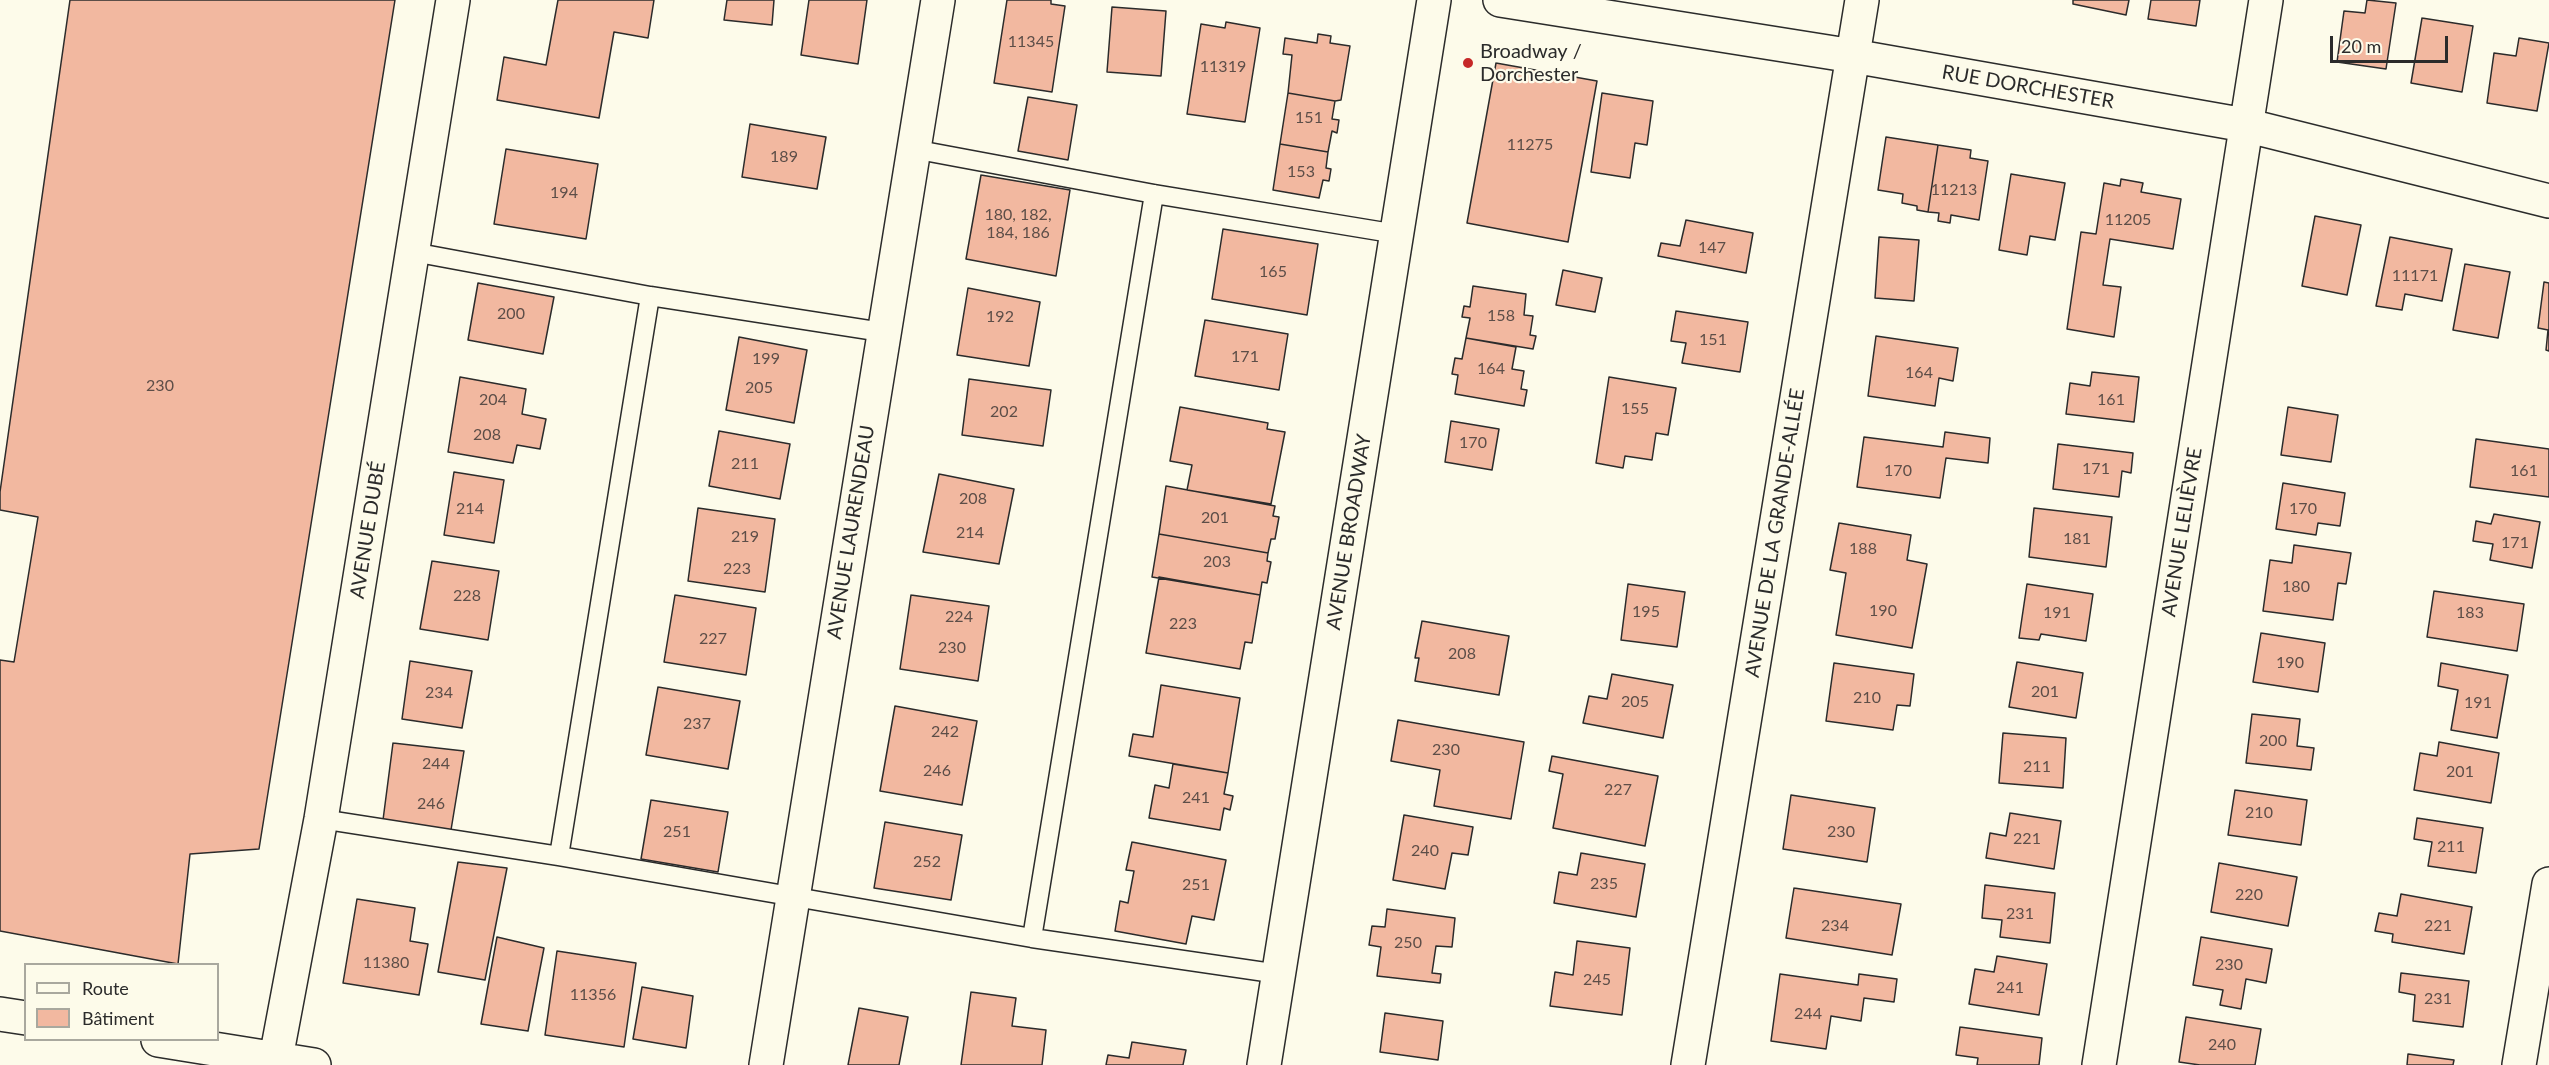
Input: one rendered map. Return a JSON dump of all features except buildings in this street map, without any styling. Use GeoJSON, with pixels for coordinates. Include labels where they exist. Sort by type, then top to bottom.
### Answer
{"type":"FeatureCollection","features":[{"type":"Feature","properties":{"kind":"street","name":"AVENUE DUBÉ"},"geometry":{"type":"LineString","coordinates":[[276,1058],[321,819],[453,0]]}},
{"type":"Feature","properties":{"kind":"street","name":"AVENUE LAURENDEAU"},"geometry":{"type":"LineString","coordinates":[[766,1065],[882,332],[938,0]]}},
{"type":"Feature","properties":{"kind":"street","name":"AVENUE BROADWAY"},"geometry":{"type":"LineString","coordinates":[[1264,1065],[1434,0]]}},
{"type":"Feature","properties":{"kind":"street","name":"RUE DORCHESTER"},"geometry":{"type":"LineString","coordinates":[[1500,0],[1853,56],[2245,125],[2549,201]]}},
{"type":"Feature","properties":{"kind":"street","name":"AVENUE DE LA GRANDE-ALLÉE"},"geometry":{"type":"LineString","coordinates":[[1688,1065],[1862,0]]}},
{"type":"Feature","properties":{"kind":"street","name":"AVENUE LELIÈVRE"},"geometry":{"type":"LineString","coordinates":[[2099,1065],[2266,0]]}},
{"type":"Feature","properties":{"kind":"street"},"geometry":{"type":"LineString","coordinates":[[2519,1065],[2549,884]]}},
{"type":"Feature","properties":{"kind":"street"},"geometry":{"type":"LineString","coordinates":[[0,1014],[24,1018]]}},
{"type":"Feature","properties":{"kind":"street"},"geometry":{"type":"LineString","coordinates":[[165,1041],[314,1065]]}},
{"type":"Feature","properties":{"kind":"lane"},"geometry":{"type":"LineString","coordinates":[[913,149],[1154,194],[1397,234]]}},
{"type":"Feature","properties":{"kind":"lane"},"geometry":{"type":"LineString","coordinates":[[1032,938],[1154,194]]}},
{"type":"Feature","properties":{"kind":"lane"},"geometry":{"type":"LineString","coordinates":[[413,252],[650,296],[882,332]]}},
{"type":"Feature","properties":{"kind":"lane"},"geometry":{"type":"LineString","coordinates":[[559,856],[650,296]]}},
{"type":"Feature","properties":{"kind":"lane"},"geometry":{"type":"LineString","coordinates":[[321,819],[559,856],[1032,938],[1279,974]]}},
{"type":"Feature","properties":{"kind":"place","name":"Broadway / Dorchester"},"geometry":{"type":"Point","coordinates":[1468,63]}}]}
